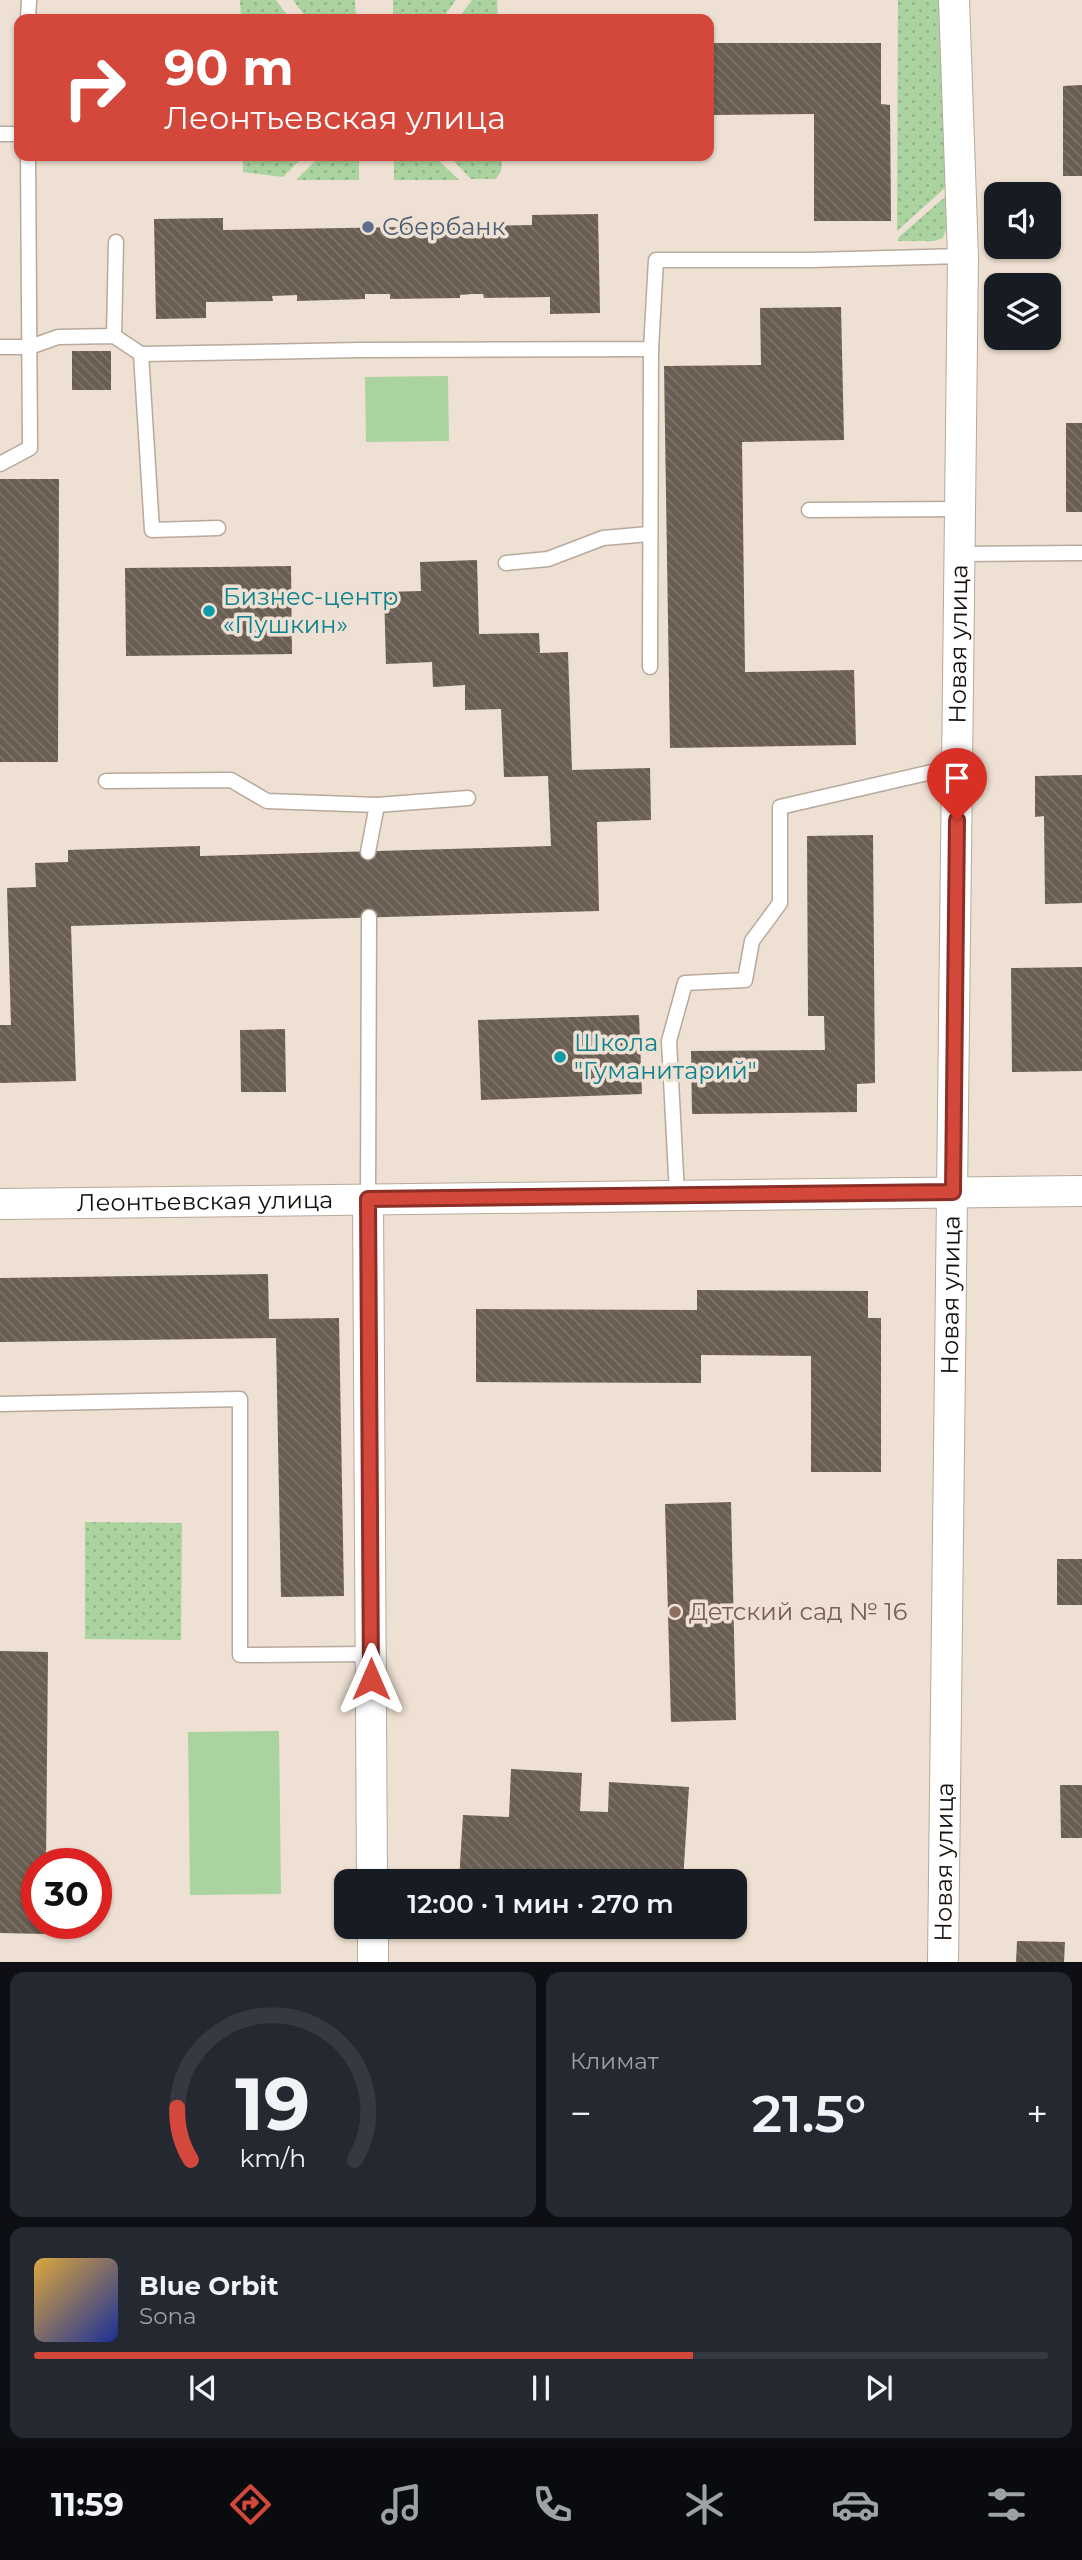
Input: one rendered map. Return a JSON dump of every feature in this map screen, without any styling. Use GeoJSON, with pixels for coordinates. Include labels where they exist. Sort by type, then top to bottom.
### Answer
{"type":"FeatureCollection","features":[{"type":"Feature","properties":{"kind":"street","name":"Новая улица"},"geometry":{"type":"LineString","coordinates":[[943,1962],[963,256],[954,0]]}},
{"type":"Feature","properties":{"kind":"street","name":"Леонтьевская улица"},"geometry":{"type":"LineString","coordinates":[[0,1203],[1082,1191]]}},
{"type":"Feature","properties":{"kind":"street"},"geometry":{"type":"LineString","coordinates":[[368,1199],[372,1869]]}},
{"type":"Feature","properties":{"kind":"street"},"geometry":{"type":"LineString","coordinates":[[373,1939],[373,1962]]}},
{"type":"Feature","properties":{"kind":"lane"},"geometry":{"type":"LineString","coordinates":[[0,464],[30,449],[28,161]]}},
{"type":"Feature","properties":{"kind":"lane"},"geometry":{"type":"LineString","coordinates":[[114,336],[116,242]]}},
{"type":"Feature","properties":{"kind":"lane"},"geometry":{"type":"LineString","coordinates":[[650,667],[651,349],[656,260],[963,256]]}},
{"type":"Feature","properties":{"kind":"lane"},"geometry":{"type":"LineString","coordinates":[[0,348],[30,347],[58,337],[114,336],[141,354],[381,349],[651,349]]}},
{"type":"Feature","properties":{"kind":"lane"},"geometry":{"type":"LineString","coordinates":[[141,354],[152,530],[218,528]]}},
{"type":"Feature","properties":{"kind":"lane"},"geometry":{"type":"LineString","coordinates":[[809,510],[961,509]]}},
{"type":"Feature","properties":{"kind":"lane"},"geometry":{"type":"LineString","coordinates":[[506,563],[548,559],[603,538],[649,534]]}},
{"type":"Feature","properties":{"kind":"lane"},"geometry":{"type":"LineString","coordinates":[[961,554],[1082,553]]}},
{"type":"Feature","properties":{"kind":"lane"},"geometry":{"type":"LineString","coordinates":[[677,1195],[669,1041],[685,983],[746,980],[752,941],[780,903],[780,807],[958,766]]}},
{"type":"Feature","properties":{"kind":"lane"},"geometry":{"type":"LineString","coordinates":[[106,781],[231,780],[267,802],[377,805],[468,798]]}},
{"type":"Feature","properties":{"kind":"lane"},"geometry":{"type":"LineString","coordinates":[[368,852],[377,805]]}},
{"type":"Feature","properties":{"kind":"lane"},"geometry":{"type":"LineString","coordinates":[[368,1199],[369,917]]}},
{"type":"Feature","properties":{"kind":"lane"},"geometry":{"type":"LineString","coordinates":[[0,1404],[240,1399],[240,1655],[371,1654]]}},
{"type":"Feature","properties":{"kind":"green space"},"geometry":{"type":"Polygon","coordinates":[[[240,0],[276,0],[286,14],[241,14],[240,0]]]}},
{"type":"Feature","properties":{"kind":"green space"},"geometry":{"type":"Polygon","coordinates":[[[293,0],[355,0],[356,14],[303,14],[293,0]]]}},
{"type":"Feature","properties":{"kind":"green space"},"geometry":{"type":"Polygon","coordinates":[[[393,0],[456,0],[446,14],[393,14],[393,0]]]}},
{"type":"Feature","properties":{"kind":"green space"},"geometry":{"type":"Polygon","coordinates":[[[472,0],[497,0],[498,14],[462,14],[472,0]]]}},
{"type":"Feature","properties":{"kind":"green space"},"geometry":{"type":"Polygon","coordinates":[[[898,0],[942,0],[947,186],[897,231],[898,0]]]}},
{"type":"Feature","properties":{"kind":"green space"},"geometry":{"type":"Polygon","coordinates":[[[243,161],[299,161],[283,177],[243,172],[243,161]]]}},
{"type":"Feature","properties":{"kind":"green space"},"geometry":{"type":"Polygon","coordinates":[[[315,161],[359,161],[359,180],[296,180],[315,161]]]}},
{"type":"Feature","properties":{"kind":"green space"},"geometry":{"type":"Polygon","coordinates":[[[394,161],[439,161],[459,180],[394,180],[394,161]]]}},
{"type":"Feature","properties":{"kind":"green space"},"geometry":{"type":"Polygon","coordinates":[[[454,161],[502,161],[501,171],[496,179],[471,179],[454,161]]]}},
{"type":"Feature","properties":{"kind":"green space"},"geometry":{"type":"Polygon","coordinates":[[[947,195],[947,226],[943,238],[934,241],[898,241],[899,237],[947,195]]]}},
{"type":"Feature","properties":{"kind":"green space"},"geometry":{"type":"Polygon","coordinates":[[[448,376],[449,441],[366,442],[365,377],[448,376]]]}},
{"type":"Feature","properties":{"kind":"green space"},"geometry":{"type":"Polygon","coordinates":[[[85,1522],[182,1523],[181,1640],[85,1639],[85,1522]]]}},
{"type":"Feature","properties":{"kind":"green space"},"geometry":{"type":"Polygon","coordinates":[[[279,1731],[281,1894],[190,1895],[188,1732],[279,1731]]]}},
{"type":"Feature","properties":{"kind":"building"},"geometry":{"type":"Polygon","coordinates":[[[714,43],[881,43],[881,104],[890,105],[891,221],[814,221],[814,114],[714,115],[714,43]]]}},
{"type":"Feature","properties":{"kind":"building"},"geometry":{"type":"Polygon","coordinates":[[[1082,85],[1082,176],[1063,176],[1063,86],[1082,85]]]}},
{"type":"Feature","properties":{"kind":"building"},"geometry":{"type":"Polygon","coordinates":[[[598,214],[600,313],[550,314],[550,297],[484,298],[483,294],[472,294],[460,295],[460,298],[390,299],[390,294],[365,294],[365,299],[297,301],[297,295],[272,296],[273,301],[206,302],[206,318],[156,319],[154,219],[223,218],[223,230],[532,225],[532,215],[598,214]]]}},
{"type":"Feature","properties":{"kind":"building"},"geometry":{"type":"Polygon","coordinates":[[[841,307],[844,440],[742,442],[745,672],[854,670],[856,745],[670,748],[664,366],[761,365],[760,308],[841,307]]]}},
{"type":"Feature","properties":{"kind":"building"},"geometry":{"type":"Polygon","coordinates":[[[72,351],[111,351],[111,390],[72,390],[72,351]]]}},
{"type":"Feature","properties":{"kind":"building"},"geometry":{"type":"Polygon","coordinates":[[[1066,423],[1082,423],[1082,512],[1066,512],[1066,423]]]}},
{"type":"Feature","properties":{"kind":"building"},"geometry":{"type":"Polygon","coordinates":[[[0,479],[59,479],[58,762],[0,762],[0,479]]]}},
{"type":"Feature","properties":{"kind":"building"},"geometry":{"type":"Polygon","coordinates":[[[477,560],[479,634],[539,633],[540,653],[568,652],[572,770],[650,768],[651,820],[597,822],[599,911],[71,926],[76,1081],[0,1083],[0,1025],[11,1025],[7,888],[36,887],[35,863],[68,862],[68,850],[200,846],[200,856],[551,846],[548,776],[504,777],[501,709],[465,710],[465,685],[433,687],[432,662],[386,664],[384,592],[421,591],[420,562],[477,560]]]}},
{"type":"Feature","properties":{"kind":"building","name":"Бизнес-центр «Пушкин»"},"geometry":{"type":"Polygon","coordinates":[[[291,566],[292,654],[126,656],[125,568],[291,566]]]}},
{"type":"Feature","properties":{"kind":"building"},"geometry":{"type":"Polygon","coordinates":[[[1082,775],[1082,903],[1045,904],[1044,816],[1035,817],[1035,776],[1082,775]]]}},
{"type":"Feature","properties":{"kind":"building"},"geometry":{"type":"Polygon","coordinates":[[[873,835],[875,1083],[857,1084],[857,1112],[692,1114],[691,1051],[825,1050],[824,1016],[808,1016],[807,836],[873,835]]]}},
{"type":"Feature","properties":{"kind":"building"},"geometry":{"type":"Polygon","coordinates":[[[1082,967],[1082,1071],[1012,1072],[1011,968],[1082,967]]]}},
{"type":"Feature","properties":{"kind":"building","name":"Школа \"Гуманитарий\""},"geometry":{"type":"Polygon","coordinates":[[[639,1015],[642,1094],[481,1100],[478,1020],[639,1015]]]}},
{"type":"Feature","properties":{"kind":"building"},"geometry":{"type":"Polygon","coordinates":[[[285,1029],[286,1092],[241,1092],[240,1030],[285,1029]]]}},
{"type":"Feature","properties":{"kind":"building"},"geometry":{"type":"Polygon","coordinates":[[[268,1274],[269,1319],[339,1318],[344,1596],[281,1597],[276,1338],[0,1342],[0,1278],[268,1274]]]}},
{"type":"Feature","properties":{"kind":"building"},"geometry":{"type":"Polygon","coordinates":[[[697,1290],[868,1291],[868,1318],[881,1318],[881,1472],[811,1472],[811,1356],[701,1355],[701,1383],[476,1382],[476,1309],[697,1310],[697,1290]]]}},
{"type":"Feature","properties":{"kind":"building"},"geometry":{"type":"Polygon","coordinates":[[[731,1502],[736,1720],[671,1722],[665,1504],[731,1502]]]}},
{"type":"Feature","properties":{"kind":"building"},"geometry":{"type":"Polygon","coordinates":[[[1057,1559],[1082,1559],[1082,1605],[1057,1605],[1057,1559]]]}},
{"type":"Feature","properties":{"kind":"building"},"geometry":{"type":"Polygon","coordinates":[[[0,1651],[48,1652],[46,1848],[21,1848],[21,1933],[0,1933],[0,1651]]]}},
{"type":"Feature","properties":{"kind":"building"},"geometry":{"type":"Polygon","coordinates":[[[511,1769],[582,1773],[580,1811],[608,1812],[609,1782],[689,1787],[684,1869],[460,1869],[463,1815],[509,1817],[511,1769]]]}},
{"type":"Feature","properties":{"kind":"building"},"geometry":{"type":"Polygon","coordinates":[[[1060,1785],[1082,1785],[1082,1838],[1061,1838],[1060,1785]]]}},
{"type":"Feature","properties":{"kind":"building"},"geometry":{"type":"Polygon","coordinates":[[[1017,1941],[1065,1942],[1064,1962],[1016,1962],[1017,1941]]]}},
{"type":"Feature","properties":{"kind":"place","name":"Сбербанк"},"geometry":{"type":"Point","coordinates":[368,227]}},
{"type":"Feature","properties":{"kind":"place","name":"Бизнес-центр «Пушкин»"},"geometry":{"type":"Point","coordinates":[209,611]}},
{"type":"Feature","properties":{"kind":"place","name":"Школа \"Гуманитарий\""},"geometry":{"type":"Point","coordinates":[560,1057]}},
{"type":"Feature","properties":{"kind":"place","name":"Детский сад № 16"},"geometry":{"type":"Point","coordinates":[675,1612]}},
{"type":"Feature","properties":{"kind":"route"},"geometry":{"type":"LineString","coordinates":[[371,1679],[368,1199],[953,1192],[957,820]]}}]}
